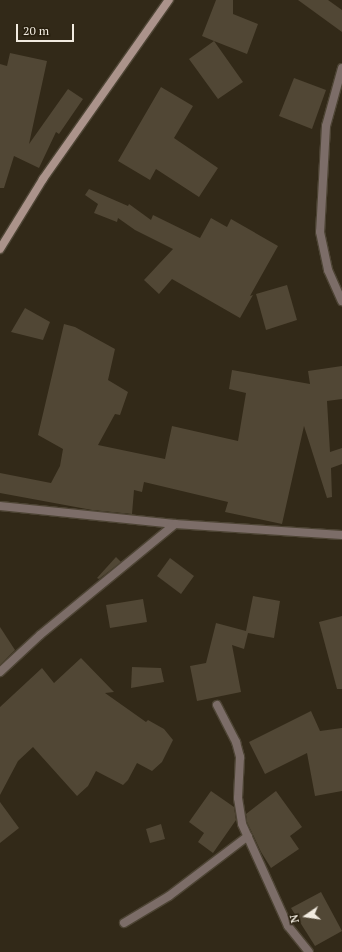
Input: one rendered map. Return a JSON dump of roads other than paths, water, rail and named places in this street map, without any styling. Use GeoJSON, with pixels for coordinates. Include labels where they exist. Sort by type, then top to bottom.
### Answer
{"type":"FeatureCollection","features":[{"type":"Feature","properties":{"kind":"street"},"geometry":{"type":"LineString","coordinates":[[0,249],[43,179],[169,0]]}},
{"type":"Feature","properties":{"kind":"street"},"geometry":{"type":"LineString","coordinates":[[342,68],[326,126],[320,232],[328,270],[342,302]]}},
{"type":"Feature","properties":{"kind":"street"},"geometry":{"type":"LineString","coordinates":[[0,506],[175,524],[342,535]]}},
{"type":"Feature","properties":{"kind":"street"},"geometry":{"type":"LineString","coordinates":[[0,672],[40,635],[175,524]]}},
{"type":"Feature","properties":{"kind":"street"},"geometry":{"type":"LineString","coordinates":[[217,706],[236,742],[240,757],[238,798],[242,824],[288,926],[309,952]]}},
{"type":"Feature","properties":{"kind":"street"},"geometry":{"type":"LineString","coordinates":[[124,923],[169,896],[248,836]]}}]}
